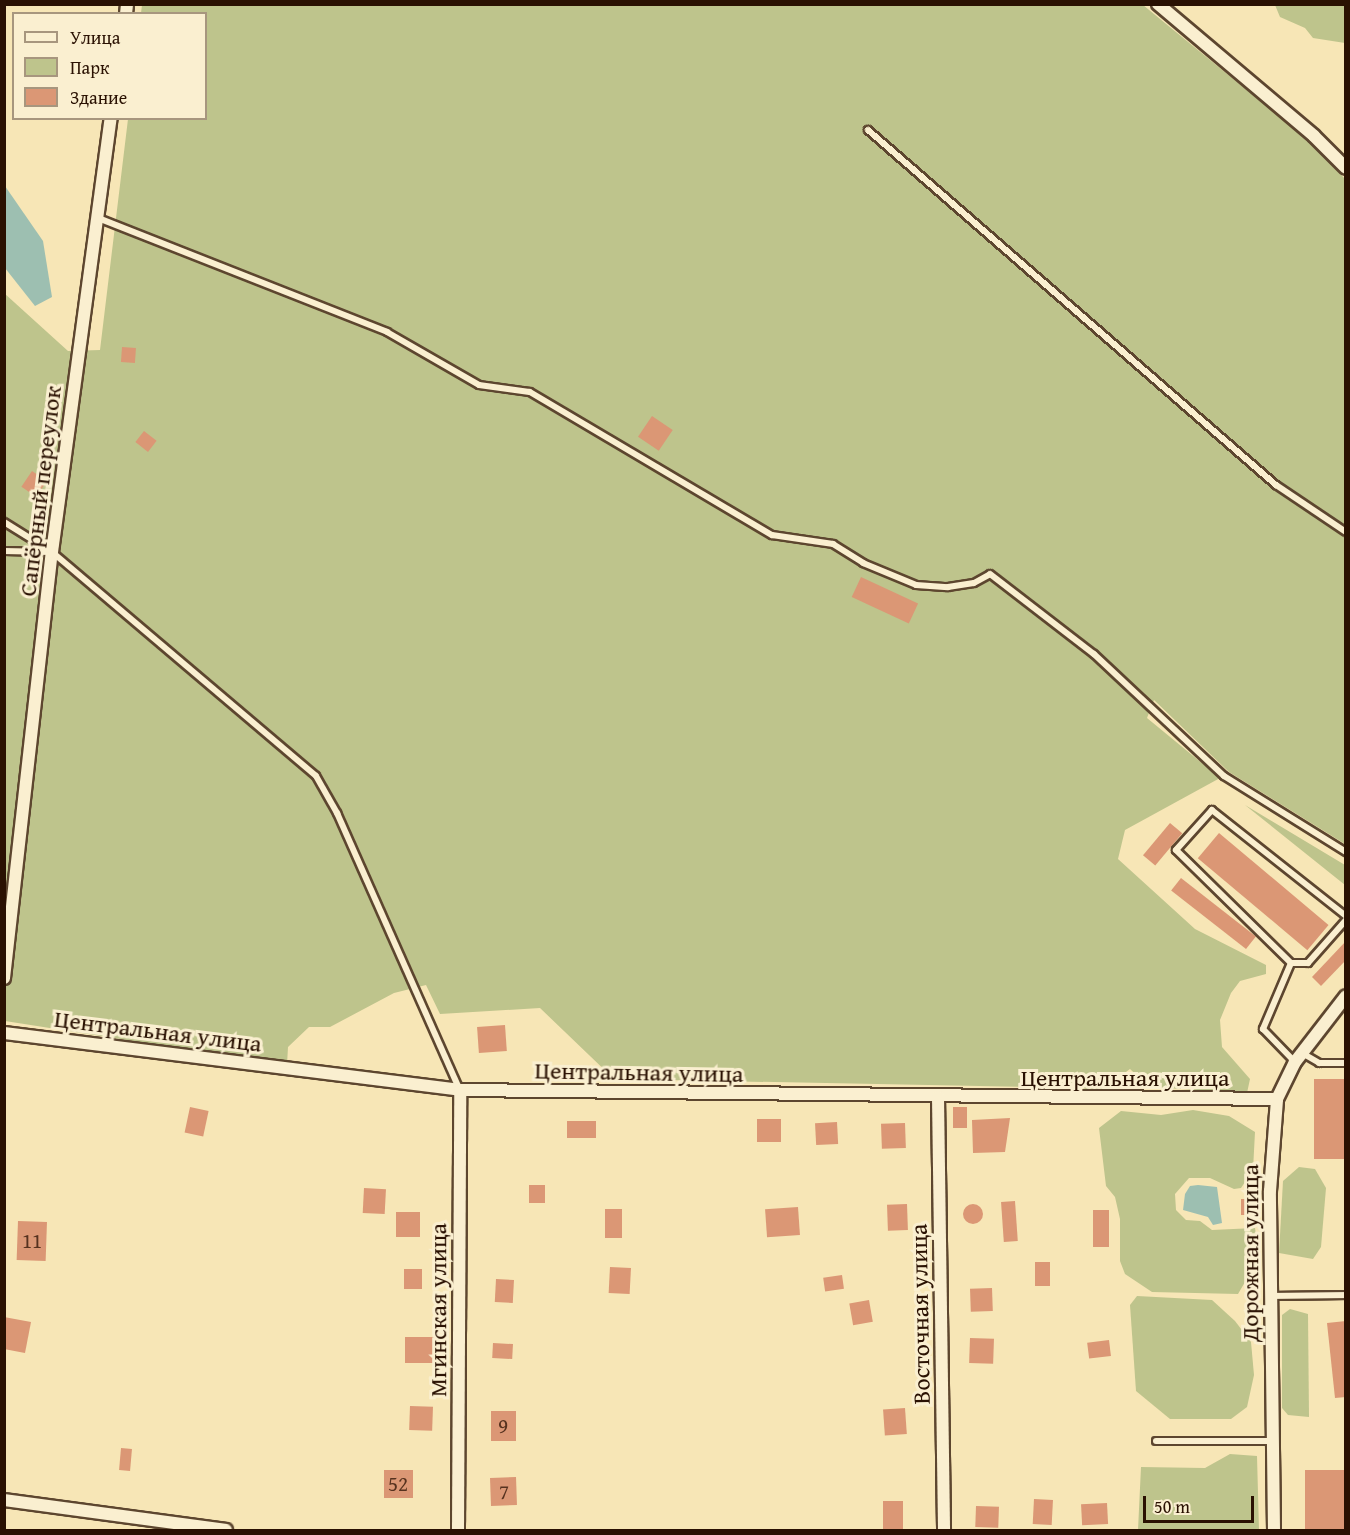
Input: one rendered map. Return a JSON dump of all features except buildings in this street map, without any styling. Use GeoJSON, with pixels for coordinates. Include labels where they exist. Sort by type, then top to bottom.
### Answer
{"type":"FeatureCollection","features":[{"type":"Feature","properties":{"kind":"street"},"geometry":{"type":"LineString","coordinates":[[1158,4],[1314,135],[1346,168]]}},
{"type":"Feature","properties":{"kind":"street","name":"Сапёрный переулок"},"geometry":{"type":"LineString","coordinates":[[4,978],[52,552],[111,120]]}},
{"type":"Feature","properties":{"kind":"street","name":"Дорожная улица"},"geometry":{"type":"LineString","coordinates":[[1274,1530],[1270,1150],[1277,1099],[1298,1057],[1346,996]]}},
{"type":"Feature","properties":{"kind":"street","name":"Центральная улица"},"geometry":{"type":"LineString","coordinates":[[4,1034],[460,1090],[1277,1099]]}},
{"type":"Feature","properties":{"kind":"street","name":"Мгинская улица"},"geometry":{"type":"LineString","coordinates":[[458,1530],[460,1090]]}},
{"type":"Feature","properties":{"kind":"street","name":"Восточная улица"},"geometry":{"type":"LineString","coordinates":[[938,1097],[944,1530]]}},
{"type":"Feature","properties":{"kind":"street"},"geometry":{"type":"LineString","coordinates":[[4,1500],[226,1530]]}},
{"type":"Feature","properties":{"kind":"lane"},"geometry":{"type":"LineString","coordinates":[[868,130],[1276,484],[1346,532]]}},
{"type":"Feature","properties":{"kind":"lane"},"geometry":{"type":"LineString","coordinates":[[98,218],[387,332],[479,385],[530,392],[772,535],[833,544],[863,563],[916,585],[948,587],[990,574],[1094,654],[1224,776],[1346,852]]}},
{"type":"Feature","properties":{"kind":"lane"},"geometry":{"type":"LineString","coordinates":[[4,522],[52,552],[316,776],[337,813],[460,1090]]}},
{"type":"Feature","properties":{"kind":"lane"},"geometry":{"type":"LineString","coordinates":[[4,551],[52,552]]}},
{"type":"Feature","properties":{"kind":"lane"},"geometry":{"type":"LineString","coordinates":[[1212,810],[1346,918],[1308,963],[1291,963],[1176,850],[1212,810]]}},
{"type":"Feature","properties":{"kind":"lane"},"geometry":{"type":"LineString","coordinates":[[1291,963],[1263,1029],[1298,1057],[1319,1063],[1346,1063]]}},
{"type":"Feature","properties":{"kind":"lane"},"geometry":{"type":"LineString","coordinates":[[1271,1296],[1346,1295]]}},
{"type":"Feature","properties":{"kind":"lane"},"geometry":{"type":"LineString","coordinates":[[1156,1441],[1273,1441]]}},
{"type":"Feature","properties":{"kind":"green space"},"geometry":{"type":"Polygon","coordinates":[[[142,5],[1143,5],[1310,142],[1345,179],[1345,844],[1229,772],[1154,700],[1147,718],[1220,778],[1125,830],[1118,859],[1195,929],[1266,965],[1266,974],[1240,981],[1231,993],[1220,1020],[1222,1047],[1250,1079],[1247,1093],[1149,1087],[1130,1069],[1099,1092],[1082,1088],[614,1079],[540,1008],[440,1014],[426,985],[394,993],[330,1027],[309,1027],[288,1047],[287,1065],[5,1021],[4,293],[68,351],[100,350],[128,120],[207,120],[207,12],[141,12],[142,5]]]}},
{"type":"Feature","properties":{"kind":"green space"},"geometry":{"type":"Polygon","coordinates":[[[1275,5],[1345,5],[1345,43],[1313,38],[1305,28],[1280,17],[1275,5]]]}},
{"type":"Feature","properties":{"kind":"green space"},"geometry":{"type":"Polygon","coordinates":[[[1245,805],[1345,865],[1345,885],[1245,805]]]}},
{"type":"Feature","properties":{"kind":"green space"},"geometry":{"type":"Polygon","coordinates":[[[1193,1110],[1229,1116],[1255,1132],[1253,1170],[1241,1188],[1234,1189],[1210,1178],[1189,1178],[1175,1194],[1176,1210],[1186,1220],[1200,1221],[1212,1230],[1255,1228],[1258,1248],[1252,1270],[1238,1294],[1152,1292],[1125,1274],[1120,1261],[1120,1219],[1115,1197],[1106,1186],[1099,1128],[1121,1111],[1161,1115],[1193,1110]]]}},
{"type":"Feature","properties":{"kind":"green space"},"geometry":{"type":"Polygon","coordinates":[[[1299,1167],[1315,1169],[1326,1188],[1321,1247],[1313,1259],[1279,1253],[1283,1181],[1299,1167]]]}},
{"type":"Feature","properties":{"kind":"green space"},"geometry":{"type":"Polygon","coordinates":[[[1137,1296],[1212,1300],[1235,1321],[1251,1342],[1254,1375],[1247,1407],[1231,1419],[1170,1419],[1136,1391],[1130,1305],[1137,1296]]]}},
{"type":"Feature","properties":{"kind":"green space"},"geometry":{"type":"Polygon","coordinates":[[[1290,1309],[1308,1314],[1309,1417],[1288,1415],[1282,1408],[1282,1315],[1290,1309]]]}},
{"type":"Feature","properties":{"kind":"green space"},"geometry":{"type":"Polygon","coordinates":[[[1230,1454],[1257,1456],[1259,1530],[1138,1530],[1141,1467],[1205,1468],[1230,1454]]]}},
{"type":"Feature","properties":{"kind":"shaded area"},"geometry":{"type":"Polygon","coordinates":[[[5,186],[43,241],[52,297],[35,306],[5,268],[5,186]]]}},
{"type":"Feature","properties":{"kind":"shaded area"},"geometry":{"type":"Polygon","coordinates":[[[1190,1186],[1217,1187],[1222,1223],[1213,1225],[1208,1217],[1183,1210],[1185,1194],[1190,1186]]]}}]}
